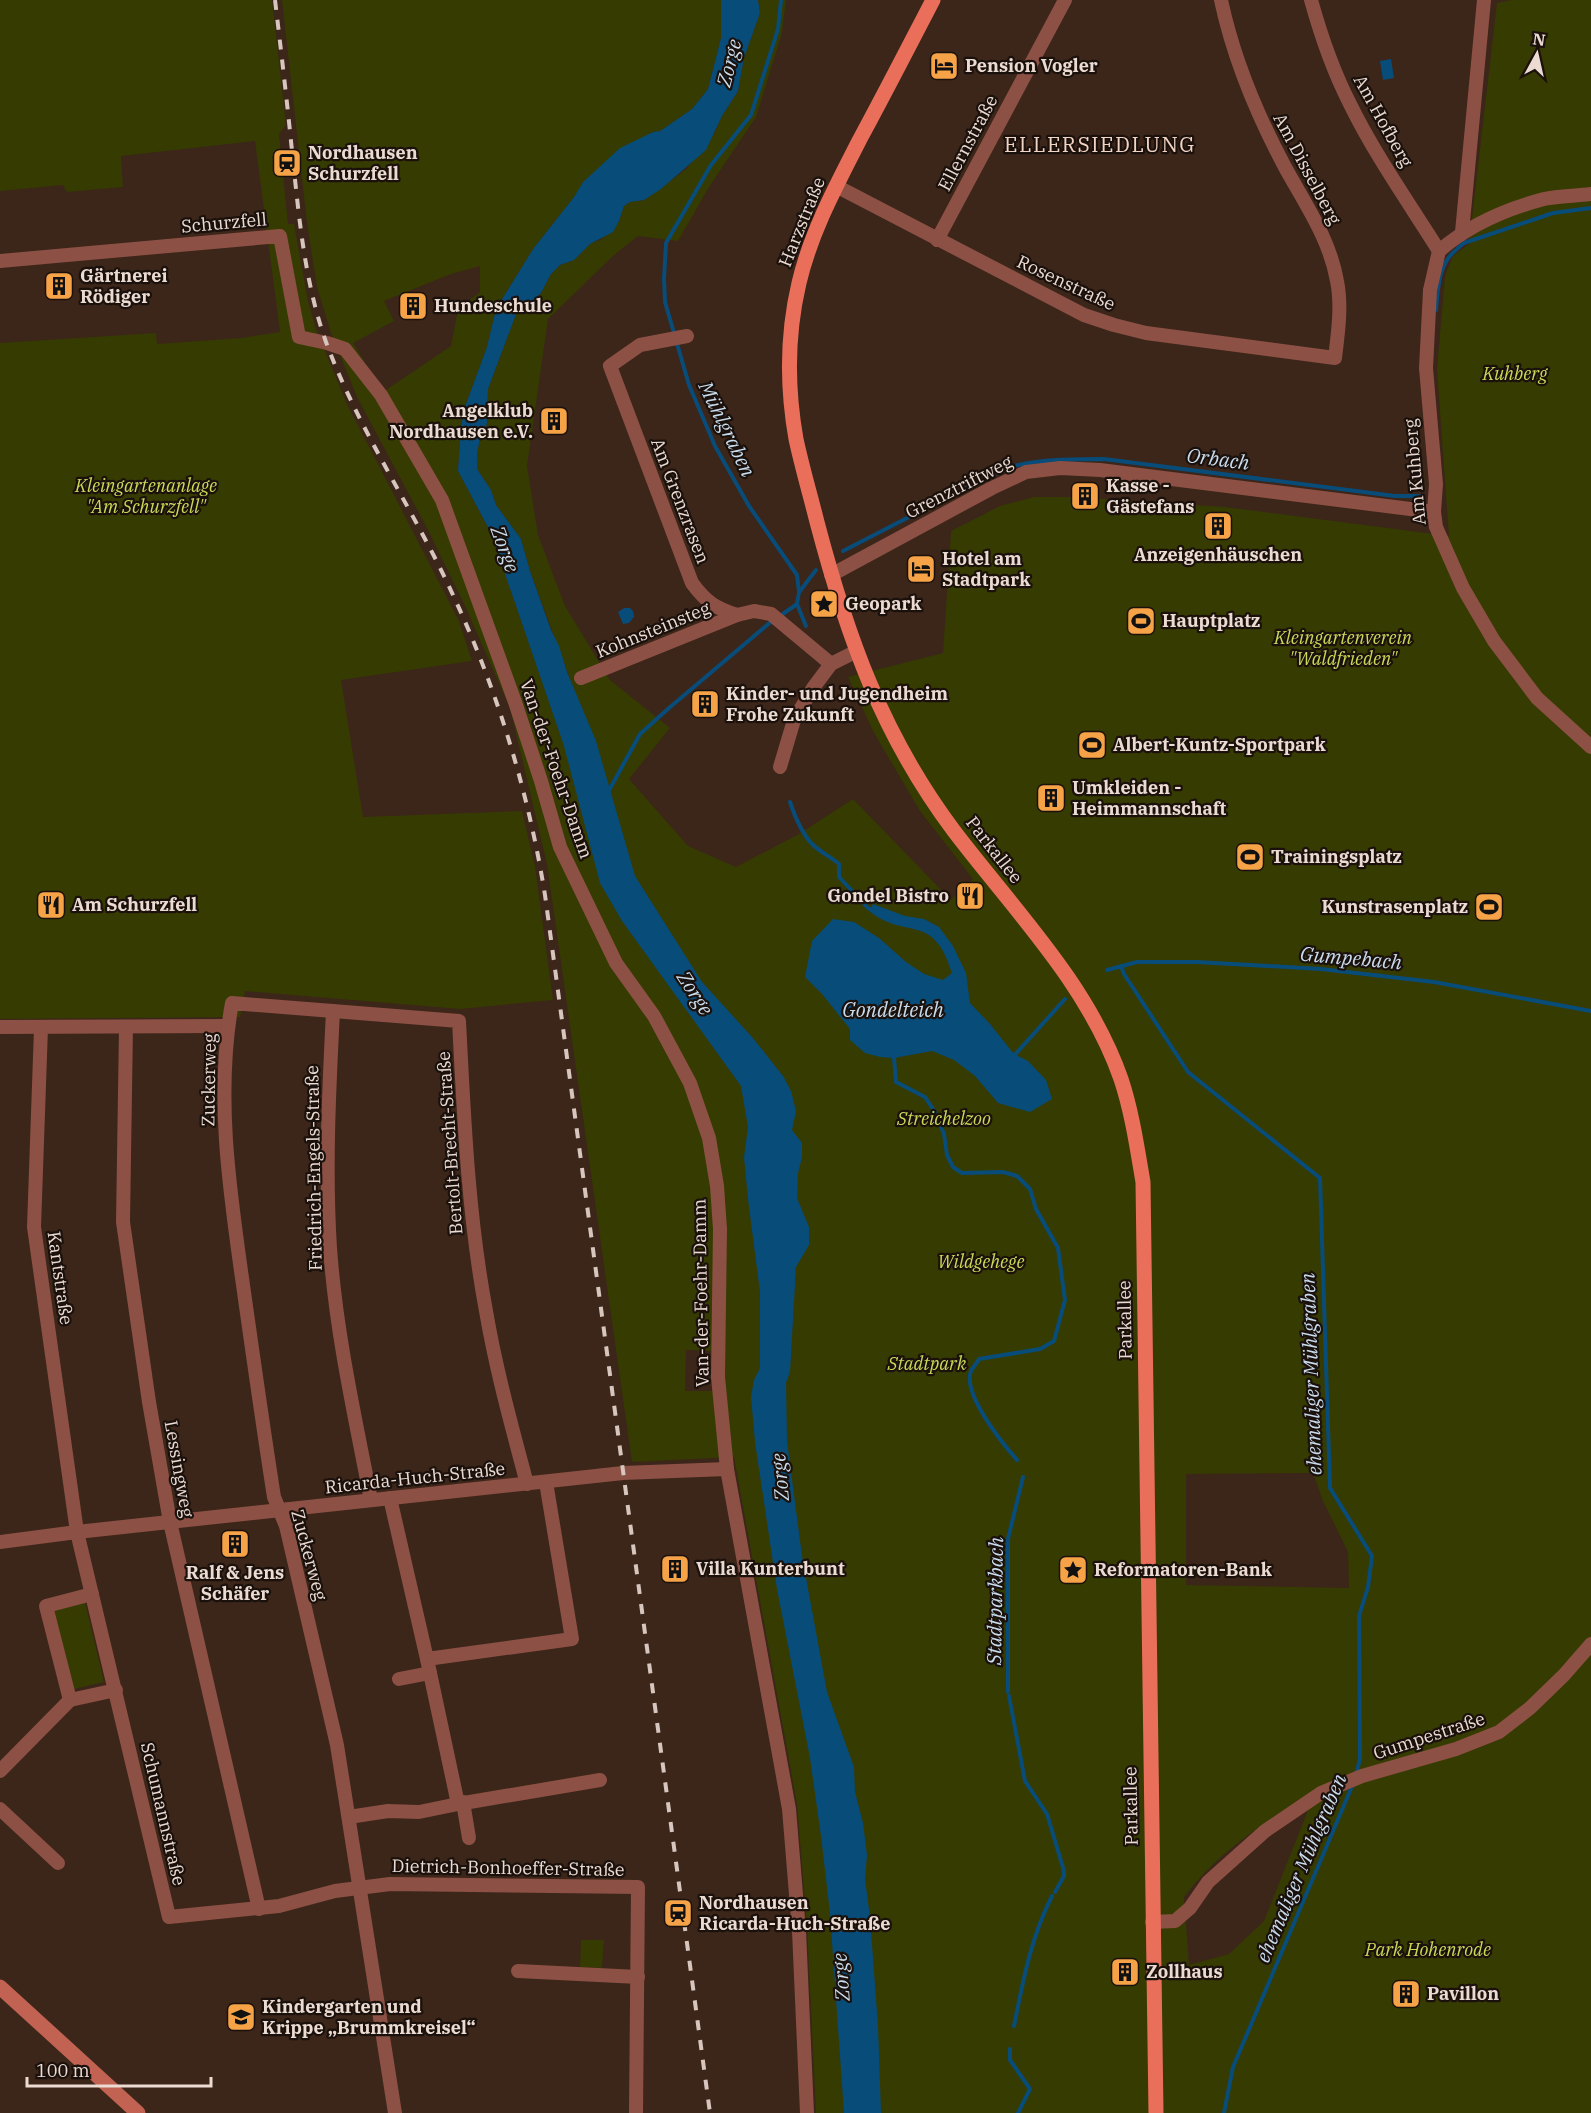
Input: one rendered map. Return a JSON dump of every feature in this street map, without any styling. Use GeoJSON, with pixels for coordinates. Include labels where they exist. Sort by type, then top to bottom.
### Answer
{"type":"FeatureCollection","features":[{"type":"Feature","properties":{"kind":"main road","name":"Harzstraße"},"geometry":{"type":"LineString","coordinates":[[857,651],[831,575],[796,441],[790,371],[792,320],[798,284],[809,246],[836,186],[933,0]]}},
{"type":"Feature","properties":{"kind":"main road","name":"Parkallee"},"geometry":{"type":"LineString","coordinates":[[857,651],[887,723],[917,777],[952,828],[1076,987],[1110,1053],[1121,1080],[1133,1126],[1143,1182],[1156,2113]]}},
{"type":"Feature","properties":{"kind":"street","name":"Ellernstraße"},"geometry":{"type":"LineString","coordinates":[[938,240],[1065,0]]}},
{"type":"Feature","properties":{"kind":"street","name":"Am Disselberg"},"geometry":{"type":"LineString","coordinates":[[1221,0],[1243,80],[1286,168],[1322,233],[1330,257],[1337,281],[1339,305],[1335,358]]}},
{"type":"Feature","properties":{"kind":"street","name":"Am Hofberg"},"geometry":{"type":"LineString","coordinates":[[1311,0],[1323,40],[1350,105],[1439,251]]}},
{"type":"Feature","properties":{"kind":"street"},"geometry":{"type":"LineString","coordinates":[[1462,232],[1484,0]]}},
{"type":"Feature","properties":{"kind":"street","name":"Rosenstraße"},"geometry":{"type":"LineString","coordinates":[[836,186],[1084,315],[1146,333],[1335,358]]}},
{"type":"Feature","properties":{"kind":"street"},"geometry":{"type":"LineString","coordinates":[[1439,251],[1462,232],[1494,216],[1545,199],[1591,194]]}},
{"type":"Feature","properties":{"kind":"street","name":"Schurzfell"},"geometry":{"type":"LineString","coordinates":[[0,261],[280,236],[299,337],[327,343],[345,350],[381,395]]}},
{"type":"Feature","properties":{"kind":"street","name":"Am Kuhberg"},"geometry":{"type":"LineString","coordinates":[[1439,251],[1430,290],[1426,368],[1436,484],[1434,512],[1437,528],[1463,588],[1494,641],[1537,698],[1591,747]]}},
{"type":"Feature","properties":{"kind":"street","name":"Am Grenzrasen"},"geometry":{"type":"LineString","coordinates":[[678,338],[639,345],[610,366],[692,583],[704,599],[719,609],[737,615],[754,611],[776,618],[825,659]]}},
{"type":"Feature","properties":{"kind":"street","name":"Van-der-Foehr-Damm"},"geometry":{"type":"LineString","coordinates":[[381,395],[442,500],[515,702],[560,847],[616,963],[654,1016],[690,1083],[709,1138],[717,1186],[720,1229],[718,1377],[727,1469],[789,1809],[799,1931],[807,2113]]}},
{"type":"Feature","properties":{"kind":"street","name":"Grenztriftweg"},"geometry":{"type":"LineString","coordinates":[[831,575],[1026,472],[1060,468],[1100,470],[1434,512]]}},
{"type":"Feature","properties":{"kind":"street","name":"Kohnsteinsteg"},"geometry":{"type":"LineString","coordinates":[[581,678],[737,615]]}},
{"type":"Feature","properties":{"kind":"street"},"geometry":{"type":"LineString","coordinates":[[780,767],[794,720],[825,659],[857,651]]}},
{"type":"Feature","properties":{"kind":"street","name":"Bertolt-Brecht-Straße"},"geometry":{"type":"LineString","coordinates":[[232,1004],[459,1021],[466,1161],[474,1236],[496,1362],[526,1484]]}},
{"type":"Feature","properties":{"kind":"street","name":"Zuckerweg"},"geometry":{"type":"LineString","coordinates":[[232,1004],[228,1026],[224,1087],[234,1224],[274,1497],[286,1526],[337,1745],[395,2113]]}},
{"type":"Feature","properties":{"kind":"street","name":"Friedrich-Engels-Straße"},"geometry":{"type":"LineString","coordinates":[[333,1011],[328,1141],[330,1249],[349,1389],[371,1500]]}},
{"type":"Feature","properties":{"kind":"street"},"geometry":{"type":"LineString","coordinates":[[0,1027],[228,1026]]}},
{"type":"Feature","properties":{"kind":"street","name":"Lessingweg"},"geometry":{"type":"LineString","coordinates":[[126,1027],[123,1222],[149,1402],[170,1522],[259,1909]]}},
{"type":"Feature","properties":{"kind":"street","name":"Kantstraße"},"geometry":{"type":"LineString","coordinates":[[41,1028],[34,1227],[77,1532]]}},
{"type":"Feature","properties":{"kind":"street","name":"Ricarda-Huch-Straße"},"geometry":{"type":"LineString","coordinates":[[0,1542],[623,1473],[727,1469]]}},
{"type":"Feature","properties":{"kind":"street"},"geometry":{"type":"LineString","coordinates":[[399,1680],[428,1666],[572,1639],[546,1482]]}},
{"type":"Feature","properties":{"kind":"street"},"geometry":{"type":"LineString","coordinates":[[390,1498],[469,1838]]}},
{"type":"Feature","properties":{"kind":"street","name":"Schumannstraße"},"geometry":{"type":"LineString","coordinates":[[77,1532],[169,1917],[279,1906],[360,1887]]}},
{"type":"Feature","properties":{"kind":"street"},"geometry":{"type":"LineString","coordinates":[[70,1700],[46,1606],[92,1594]]}},
{"type":"Feature","properties":{"kind":"street","name":"Gumpestraße"},"geometry":{"type":"LineString","coordinates":[[1152,1922],[1175,1922],[1190,1908],[1208,1882],[1265,1831],[1320,1793],[1362,1776],[1456,1749],[1499,1732],[1530,1708],[1564,1676],[1591,1644]]}},
{"type":"Feature","properties":{"kind":"street"},"geometry":{"type":"LineString","coordinates":[[0,1771],[70,1700],[116,1690]]}},
{"type":"Feature","properties":{"kind":"street"},"geometry":{"type":"LineString","coordinates":[[349,1817],[388,1811],[419,1812],[600,1780]]}},
{"type":"Feature","properties":{"kind":"street"},"geometry":{"type":"LineString","coordinates":[[0,1809],[58,1863]]}},
{"type":"Feature","properties":{"kind":"street","name":"Dietrich-Bonhoeffer-Straße"},"geometry":{"type":"LineString","coordinates":[[360,1887],[390,1884],[638,1887],[636,2113]]}},
{"type":"Feature","properties":{"kind":"street"},"geometry":{"type":"LineString","coordinates":[[518,1971],[638,1977]]}},
{"type":"Feature","properties":{"kind":"street"},"geometry":{"type":"LineString","coordinates":[[0,1987],[138,2113]]}},
{"type":"Feature","properties":{"kind":"green space","name":"Kleingartenanlage \"Am Schurzfell\""},"geometry":{"type":"Polygon","coordinates":[[[0,0],[272,0],[286,125],[279,134],[288,224],[294,224],[308,301],[316,329],[346,402],[459,621],[472,661],[341,680],[363,817],[522,811],[535,866],[553,1000],[460,1009],[245,991],[240,1017],[0,1019],[0,343],[156,333],[157,344],[242,338],[280,332],[255,141],[121,156],[123,187],[67,192],[63,185],[0,191],[0,0]]]}},
{"type":"Feature","properties":{"kind":"green space"},"geometry":{"type":"Polygon","coordinates":[[[282,0],[721,0],[721,38],[708,89],[692,109],[660,131],[652,132],[583,182],[533,249],[496,309],[487,347],[466,404],[461,426],[458,471],[491,533],[548,698],[574,690],[530,571],[521,539],[496,505],[491,490],[477,469],[477,453],[487,422],[488,389],[518,309],[541,293],[551,274],[560,265],[574,260],[590,244],[602,239],[619,221],[624,206],[630,202],[644,200],[686,169],[714,134],[738,91],[744,58],[760,13],[758,0],[786,0],[782,33],[756,117],[709,187],[678,241],[638,236],[614,255],[548,319],[527,466],[538,535],[565,606],[610,680],[670,728],[629,779],[688,846],[736,867],[799,834],[853,799],[951,900],[973,879],[920,811],[873,731],[848,677],[943,653],[951,531],[1000,506],[1034,497],[1074,497],[1225,507],[1449,536],[1437,370],[1445,276],[1453,256],[1469,244],[1497,3],[1512,0],[1591,0],[1591,2113],[816,2113],[807,1926],[797,1804],[734,1457],[632,1462],[547,864],[510,708],[465,606],[428,530],[357,397],[331,333],[317,287],[307,223],[282,0]],[[480,266],[451,274],[384,301],[394,321],[353,343],[383,392],[451,346],[458,309],[480,292],[480,266]],[[686,1350],[685,1391],[712,1391],[713,1351],[686,1350]],[[1313,1473],[1186,1474],[1186,1585],[1349,1588],[1348,1552],[1323,1501],[1313,1473]],[[1316,1790],[1262,1825],[1212,1865],[1184,1897],[1189,1965],[1229,1954],[1264,1921],[1316,1790]]]}},
{"type":"Feature","properties":{"kind":"green space"},"geometry":{"type":"Polygon","coordinates":[[[85,1602],[104,1682],[74,1689],[54,1610],[85,1602]]]}},
{"type":"Feature","properties":{"kind":"green space"},"geometry":{"type":"Polygon","coordinates":[[[581,1940],[604,1940],[602,1968],[580,1967],[581,1940]]]}},
{"type":"Feature","properties":{"kind":"water","name":"Zorge"},"geometry":{"type":"Polygon","coordinates":[[[721,0],[758,0],[760,13],[744,58],[738,91],[722,116],[706,150],[661,189],[644,200],[630,202],[624,206],[613,232],[590,244],[574,260],[560,265],[551,274],[541,293],[526,307],[518,309],[488,389],[487,422],[477,453],[477,469],[491,490],[496,505],[521,539],[551,630],[596,741],[635,876],[702,982],[752,1037],[783,1076],[791,1091],[796,1111],[792,1130],[802,1143],[797,1198],[809,1227],[809,1245],[796,1267],[790,1372],[786,1383],[787,1441],[802,1556],[827,1692],[854,1767],[855,1792],[863,1823],[867,1855],[865,1879],[878,2026],[881,2113],[844,2113],[830,1913],[821,1836],[810,1758],[777,1589],[755,1442],[751,1397],[754,1380],[760,1368],[760,1292],[744,1157],[748,1127],[741,1086],[622,921],[600,883],[564,746],[491,533],[458,471],[461,426],[466,404],[487,347],[496,309],[533,249],[583,182],[620,148],[653,132],[660,131],[692,109],[708,89],[721,38],[721,0]]]}},
{"type":"Feature","properties":{"kind":"water"},"geometry":{"type":"Polygon","coordinates":[[[1391,59],[1394,78],[1383,80],[1380,61],[1391,59]]]}},
{"type":"Feature","properties":{"kind":"water"},"geometry":{"type":"Polygon","coordinates":[[[624,608],[630,608],[634,617],[629,623],[623,624],[618,612],[624,608]]]}},
{"type":"Feature","properties":{"kind":"water","name":"Gondelteich"},"geometry":{"type":"Polygon","coordinates":[[[873,904],[905,916],[924,919],[939,927],[953,946],[966,973],[970,1003],[1014,1054],[1028,1061],[1046,1080],[1052,1099],[1030,1112],[998,1103],[975,1076],[954,1060],[932,1051],[894,1058],[880,1057],[865,1053],[850,1040],[850,1029],[805,977],[812,941],[833,919],[854,922],[879,938],[906,962],[924,974],[943,980],[952,973],[945,954],[936,941],[918,930],[883,920],[869,911],[873,904]]]}},
{"type":"Feature","properties":{"kind":"waterway","name":"Mühlgraben"},"geometry":{"type":"LineString","coordinates":[[780,616],[797,604],[799,592],[797,575],[749,506],[715,446],[689,385],[665,302],[664,279],[666,243],[711,165],[751,115],[778,29],[781,0]]}},
{"type":"Feature","properties":{"kind":"waterway","name":"Orbach"},"geometry":{"type":"LineString","coordinates":[[1458,248],[1464,243],[1553,213],[1591,208]]}},
{"type":"Feature","properties":{"kind":"waterway","name":"Orbach"},"geometry":{"type":"LineString","coordinates":[[1436,310],[1442,270],[1456,250]]}},
{"type":"Feature","properties":{"kind":"waterway","name":"Orbach"},"geometry":{"type":"LineString","coordinates":[[1010,467],[1068,459],[1104,459],[1395,496],[1423,496]]}},
{"type":"Feature","properties":{"kind":"waterway","name":"Orbach"},"geometry":{"type":"LineString","coordinates":[[991,476],[995,474]]}},
{"type":"Feature","properties":{"kind":"waterway","name":"Orbach"},"geometry":{"type":"LineString","coordinates":[[920,511],[977,483]]}},
{"type":"Feature","properties":{"kind":"waterway","name":"Orbach"},"geometry":{"type":"LineString","coordinates":[[843,551],[909,517]]}},
{"type":"Feature","properties":{"kind":"waterway","name":"Orbach"},"geometry":{"type":"LineString","coordinates":[[800,591],[816,570]]}},
{"type":"Feature","properties":{"kind":"waterway","name":"Stadtparkbach"},"geometry":{"type":"LineString","coordinates":[[797,604],[806,626]]}},
{"type":"Feature","properties":{"kind":"waterway","name":"Mühlgraben"},"geometry":{"type":"LineString","coordinates":[[607,794],[640,734],[773,620]]}},
{"type":"Feature","properties":{"kind":"waterway","name":"Stadtparkbach"},"geometry":{"type":"LineString","coordinates":[[790,802],[808,839],[815,847],[839,864],[839,877],[868,908],[874,911]]}},
{"type":"Feature","properties":{"kind":"waterway","name":"Gumpebach"},"geometry":{"type":"LineString","coordinates":[[1107,970],[1137,962],[1197,962],[1321,969],[1434,982],[1591,1011]]}},
{"type":"Feature","properties":{"kind":"waterway","name":"ehemaliger Mühlgraben"},"geometry":{"type":"LineString","coordinates":[[1121,966],[1188,1072],[1320,1178],[1330,1488],[1372,1556],[1368,1587],[1359,1616],[1360,1759],[1356,1774]]}},
{"type":"Feature","properties":{"kind":"waterway","name":"Gumpebach"},"geometry":{"type":"LineString","coordinates":[[1011,1059],[1065,999]]}},
{"type":"Feature","properties":{"kind":"waterway","name":"Stadtparkbach"},"geometry":{"type":"LineString","coordinates":[[896,1054],[894,1058],[896,1082],[925,1097],[935,1112],[944,1134],[947,1155],[953,1167],[962,1173],[1003,1172],[1017,1176],[1030,1189],[1036,1209],[1058,1248],[1065,1300],[1054,1341],[1040,1349],[979,1359],[971,1371],[972,1392],[978,1405],[994,1431],[1017,1460]]}},
{"type":"Feature","properties":{"kind":"waterway","name":"Stadtparkbach"},"geometry":{"type":"LineString","coordinates":[[1008,1692],[1008,1539],[1023,1477]]}},
{"type":"Feature","properties":{"kind":"waterway","name":"Stadtparkbach"},"geometry":{"type":"LineString","coordinates":[[1009,1696],[1025,1781],[1047,1814],[1064,1871],[1064,1876],[1055,1892]]}},
{"type":"Feature","properties":{"kind":"waterway","name":"ehemaliger Mühlgraben"},"geometry":{"type":"LineString","coordinates":[[1224,2113],[1233,2067],[1353,1784]]}},
{"type":"Feature","properties":{"kind":"waterway","name":"Stadtparkbach"},"geometry":{"type":"LineString","coordinates":[[1014,2026],[1033,1943],[1052,1896]]}},
{"type":"Feature","properties":{"kind":"waterway","name":"Stadtparkbach"},"geometry":{"type":"LineString","coordinates":[[1010,2049],[1010,2060],[1030,2089],[1018,2113]]}},
{"type":"Feature","properties":{"kind":"railway"},"geometry":{"type":"LineString","coordinates":[[275,0],[307,271],[326,342],[377,452],[435,558],[489,680],[516,764],[537,851],[545,895],[710,2113]]}},
{"type":"Feature","properties":{"kind":"place","name":"Pension Vogler"},"geometry":{"type":"Point","coordinates":[944,66]}},
{"type":"Feature","properties":{"kind":"place","name":"Nordhausen Schurzfell"},"geometry":{"type":"Point","coordinates":[287,163]}},
{"type":"Feature","properties":{"kind":"place","name":"Gärtnerei Rödiger"},"geometry":{"type":"Point","coordinates":[59,286]}},
{"type":"Feature","properties":{"kind":"place","name":"Hundeschule"},"geometry":{"type":"Point","coordinates":[413,306]}},
{"type":"Feature","properties":{"kind":"place","name":"Angelklub Nordhausen e.V."},"geometry":{"type":"Point","coordinates":[554,421]}},
{"type":"Feature","properties":{"kind":"place","name":"Kasse - Gästefans"},"geometry":{"type":"Point","coordinates":[1085,496]}},
{"type":"Feature","properties":{"kind":"place","name":"Anzeigenhäuschen"},"geometry":{"type":"Point","coordinates":[1218,526]}},
{"type":"Feature","properties":{"kind":"place","name":"Hotel am Stadtpark"},"geometry":{"type":"Point","coordinates":[921,569]}},
{"type":"Feature","properties":{"kind":"place","name":"Geopark"},"geometry":{"type":"Point","coordinates":[824,604]}},
{"type":"Feature","properties":{"kind":"place","name":"Hauptplatz"},"geometry":{"type":"Point","coordinates":[1141,621]}},
{"type":"Feature","properties":{"kind":"place","name":"Kinder- und Jugendheim Frohe Zukunft"},"geometry":{"type":"Point","coordinates":[705,704]}},
{"type":"Feature","properties":{"kind":"place","name":"Albert-Kuntz-Sportpark"},"geometry":{"type":"Point","coordinates":[1092,745]}},
{"type":"Feature","properties":{"kind":"place","name":"Umkleiden - Heimmannschaft"},"geometry":{"type":"Point","coordinates":[1051,798]}},
{"type":"Feature","properties":{"kind":"place","name":"Trainingsplatz"},"geometry":{"type":"Point","coordinates":[1250,857]}},
{"type":"Feature","properties":{"kind":"place","name":"Gondel Bistro"},"geometry":{"type":"Point","coordinates":[970,896]}},
{"type":"Feature","properties":{"kind":"place","name":"Am Schurzfell"},"geometry":{"type":"Point","coordinates":[51,905]}},
{"type":"Feature","properties":{"kind":"place","name":"Kunstrasenplatz"},"geometry":{"type":"Point","coordinates":[1489,907]}},
{"type":"Feature","properties":{"kind":"place","name":"Ralf & Jens Schäfer"},"geometry":{"type":"Point","coordinates":[235,1544]}},
{"type":"Feature","properties":{"kind":"place","name":"Villa Kunterbunt"},"geometry":{"type":"Point","coordinates":[675,1569]}},
{"type":"Feature","properties":{"kind":"place","name":"Reformatoren-Bank"},"geometry":{"type":"Point","coordinates":[1073,1570]}},
{"type":"Feature","properties":{"kind":"place","name":"Nordhausen Ricarda-Huch-Straße"},"geometry":{"type":"Point","coordinates":[678,1913]}},
{"type":"Feature","properties":{"kind":"place","name":"Zollhaus"},"geometry":{"type":"Point","coordinates":[1125,1972]}},
{"type":"Feature","properties":{"kind":"place","name":"Pavillon"},"geometry":{"type":"Point","coordinates":[1406,1994]}},
{"type":"Feature","properties":{"kind":"place","name":"Kindergarten und Krippe „Brummkreisel“"},"geometry":{"type":"Point","coordinates":[241,2017]}},
{"type":"Feature","properties":{"kind":"district","name":"ELLERSIEDLUNG"},"geometry":{"type":"Point","coordinates":[1100,145]}},
{"type":"Feature","properties":{"kind":"park label","name":"Kuhberg"},"geometry":{"type":"Point","coordinates":[1515,374]}},
{"type":"Feature","properties":{"kind":"park label","name":"Kleingartenverein \"Waldfrieden\""},"geometry":{"type":"Point","coordinates":[1343,648]}},
{"type":"Feature","properties":{"kind":"park label","name":"Streichelzoo"},"geometry":{"type":"Point","coordinates":[944,1119]}},
{"type":"Feature","properties":{"kind":"park label","name":"Wildgehege"},"geometry":{"type":"Point","coordinates":[981,1262]}},
{"type":"Feature","properties":{"kind":"park label","name":"Stadtpark"},"geometry":{"type":"Point","coordinates":[927,1364]}},
{"type":"Feature","properties":{"kind":"park label","name":"Park Hohenrode"},"geometry":{"type":"Point","coordinates":[1428,1950]}}]}
